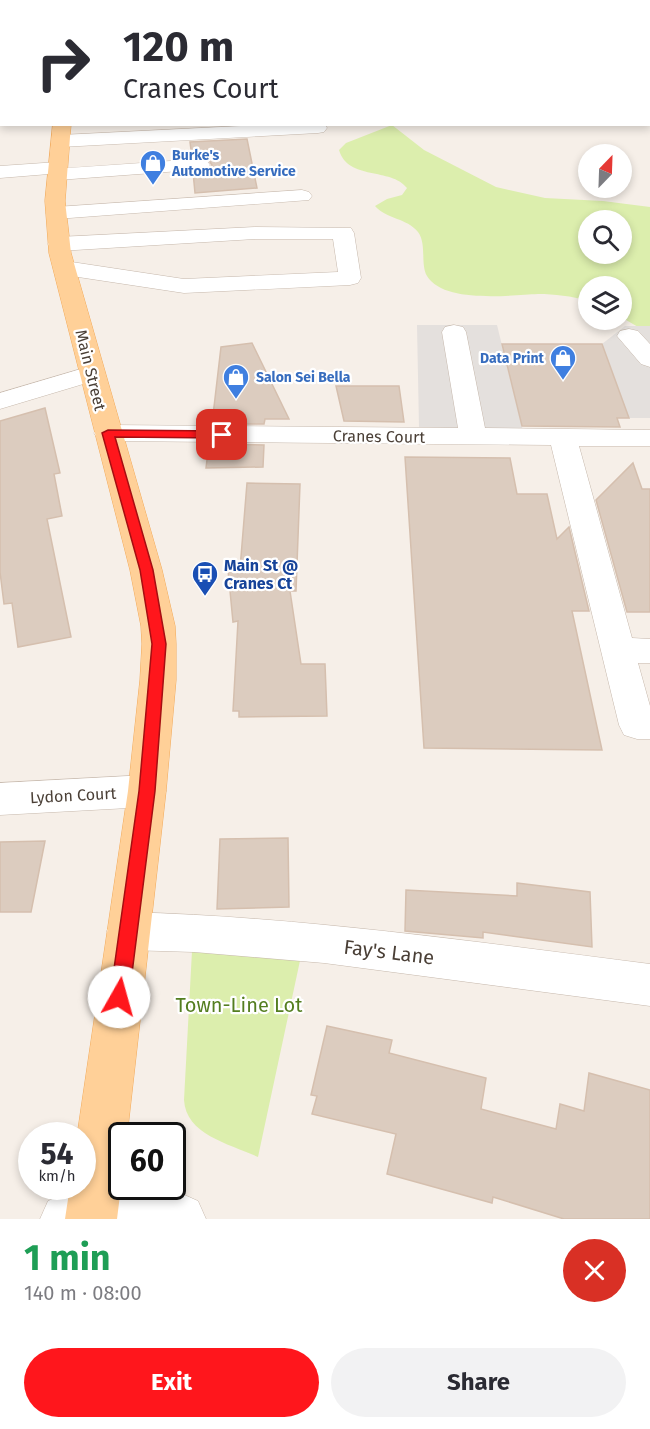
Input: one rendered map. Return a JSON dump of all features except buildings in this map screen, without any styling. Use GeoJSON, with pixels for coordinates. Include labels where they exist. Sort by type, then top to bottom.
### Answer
{"type":"FeatureCollection","features":[{"type":"Feature","properties":{"kind":"main road","name":"Main Street"},"geometry":{"type":"LineString","coordinates":[[61,133],[56,213],[59,244],[91,374],[146,570],[158,626],[158,680],[147,791],[128,931],[82,1218]]}},
{"type":"Feature","properties":{"kind":"street"},"geometry":{"type":"LineString","coordinates":[[61,133],[318,128],[317,126]]}},
{"type":"Feature","properties":{"kind":"street"},"geometry":{"type":"LineString","coordinates":[[0,172],[200,165]]}},
{"type":"Feature","properties":{"kind":"street"},"geometry":{"type":"LineString","coordinates":[[56,213],[302,196]]}},
{"type":"Feature","properties":{"kind":"street"},"geometry":{"type":"LineString","coordinates":[[59,244],[255,233],[343,233],[350,278],[184,286],[65,268]]}},
{"type":"Feature","properties":{"kind":"street"},"geometry":{"type":"LineString","coordinates":[[454,332],[473,437]]}},
{"type":"Feature","properties":{"kind":"street"},"geometry":{"type":"LineString","coordinates":[[629,336],[650,359]]}},
{"type":"Feature","properties":{"kind":"street"},"geometry":{"type":"LineString","coordinates":[[0,400],[91,374]]}},
{"type":"Feature","properties":{"kind":"street","name":"Cranes Court"},"geometry":{"type":"LineString","coordinates":[[108,433],[650,438]]}},
{"type":"Feature","properties":{"kind":"street"},"geometry":{"type":"LineString","coordinates":[[563,438],[634,651],[637,725],[650,725]]}},
{"type":"Feature","properties":{"kind":"street","name":"Lydon Court"},"geometry":{"type":"LineString","coordinates":[[0,799],[147,791]]}},
{"type":"Feature","properties":{"kind":"street","name":"Fay's Lane"},"geometry":{"type":"LineString","coordinates":[[128,931],[196,932],[284,938],[650,985]]}},
{"type":"Feature","properties":{"kind":"street"},"geometry":{"type":"LineString","coordinates":[[82,1218],[138,1215],[180,1219]]}},
{"type":"Feature","properties":{"kind":"green space"},"geometry":{"type":"Polygon","coordinates":[[[393,126],[424,150],[496,187],[545,198],[603,201],[650,207],[650,334],[632,323],[632,276],[578,276],[578,299],[551,294],[479,296],[448,291],[436,285],[425,271],[422,242],[418,232],[375,206],[387,199],[402,195],[407,188],[391,178],[351,166],[344,160],[339,150],[346,143],[393,126]]]}},
{"type":"Feature","properties":{"kind":"green space","name":"Town-Line Lot"},"geometry":{"type":"Polygon","coordinates":[[[192,951],[301,956],[258,1157],[211,1137],[192,1122],[187,1112],[184,1100],[192,951]]]}},
{"type":"Feature","properties":{"kind":"shaded area"},"geometry":{"type":"Polygon","coordinates":[[[417,325],[497,325],[523,431],[419,427],[417,325]]]}},
{"type":"Feature","properties":{"kind":"shaded area"},"geometry":{"type":"Polygon","coordinates":[[[632,326],[650,326],[650,418],[629,418],[602,344],[620,330],[632,330],[632,326]]]}},
{"type":"Feature","properties":{"kind":"place","name":"Burke's Automotive Service"},"geometry":{"type":"Point","coordinates":[153,186]}},
{"type":"Feature","properties":{"kind":"place","name":"Data Print"},"geometry":{"type":"Point","coordinates":[563,381]}},
{"type":"Feature","properties":{"kind":"place","name":"Salon Sei Bella"},"geometry":{"type":"Point","coordinates":[236,400]}},
{"type":"Feature","properties":{"kind":"place","name":"Main St @ Cranes Ct"},"geometry":{"type":"Point","coordinates":[205,597]}},
{"type":"Feature","properties":{"kind":"route"},"geometry":{"type":"LineString","coordinates":[[119,997],[147,791],[158,680],[159,644],[153,597],[108,433],[222,435]]}}]}
